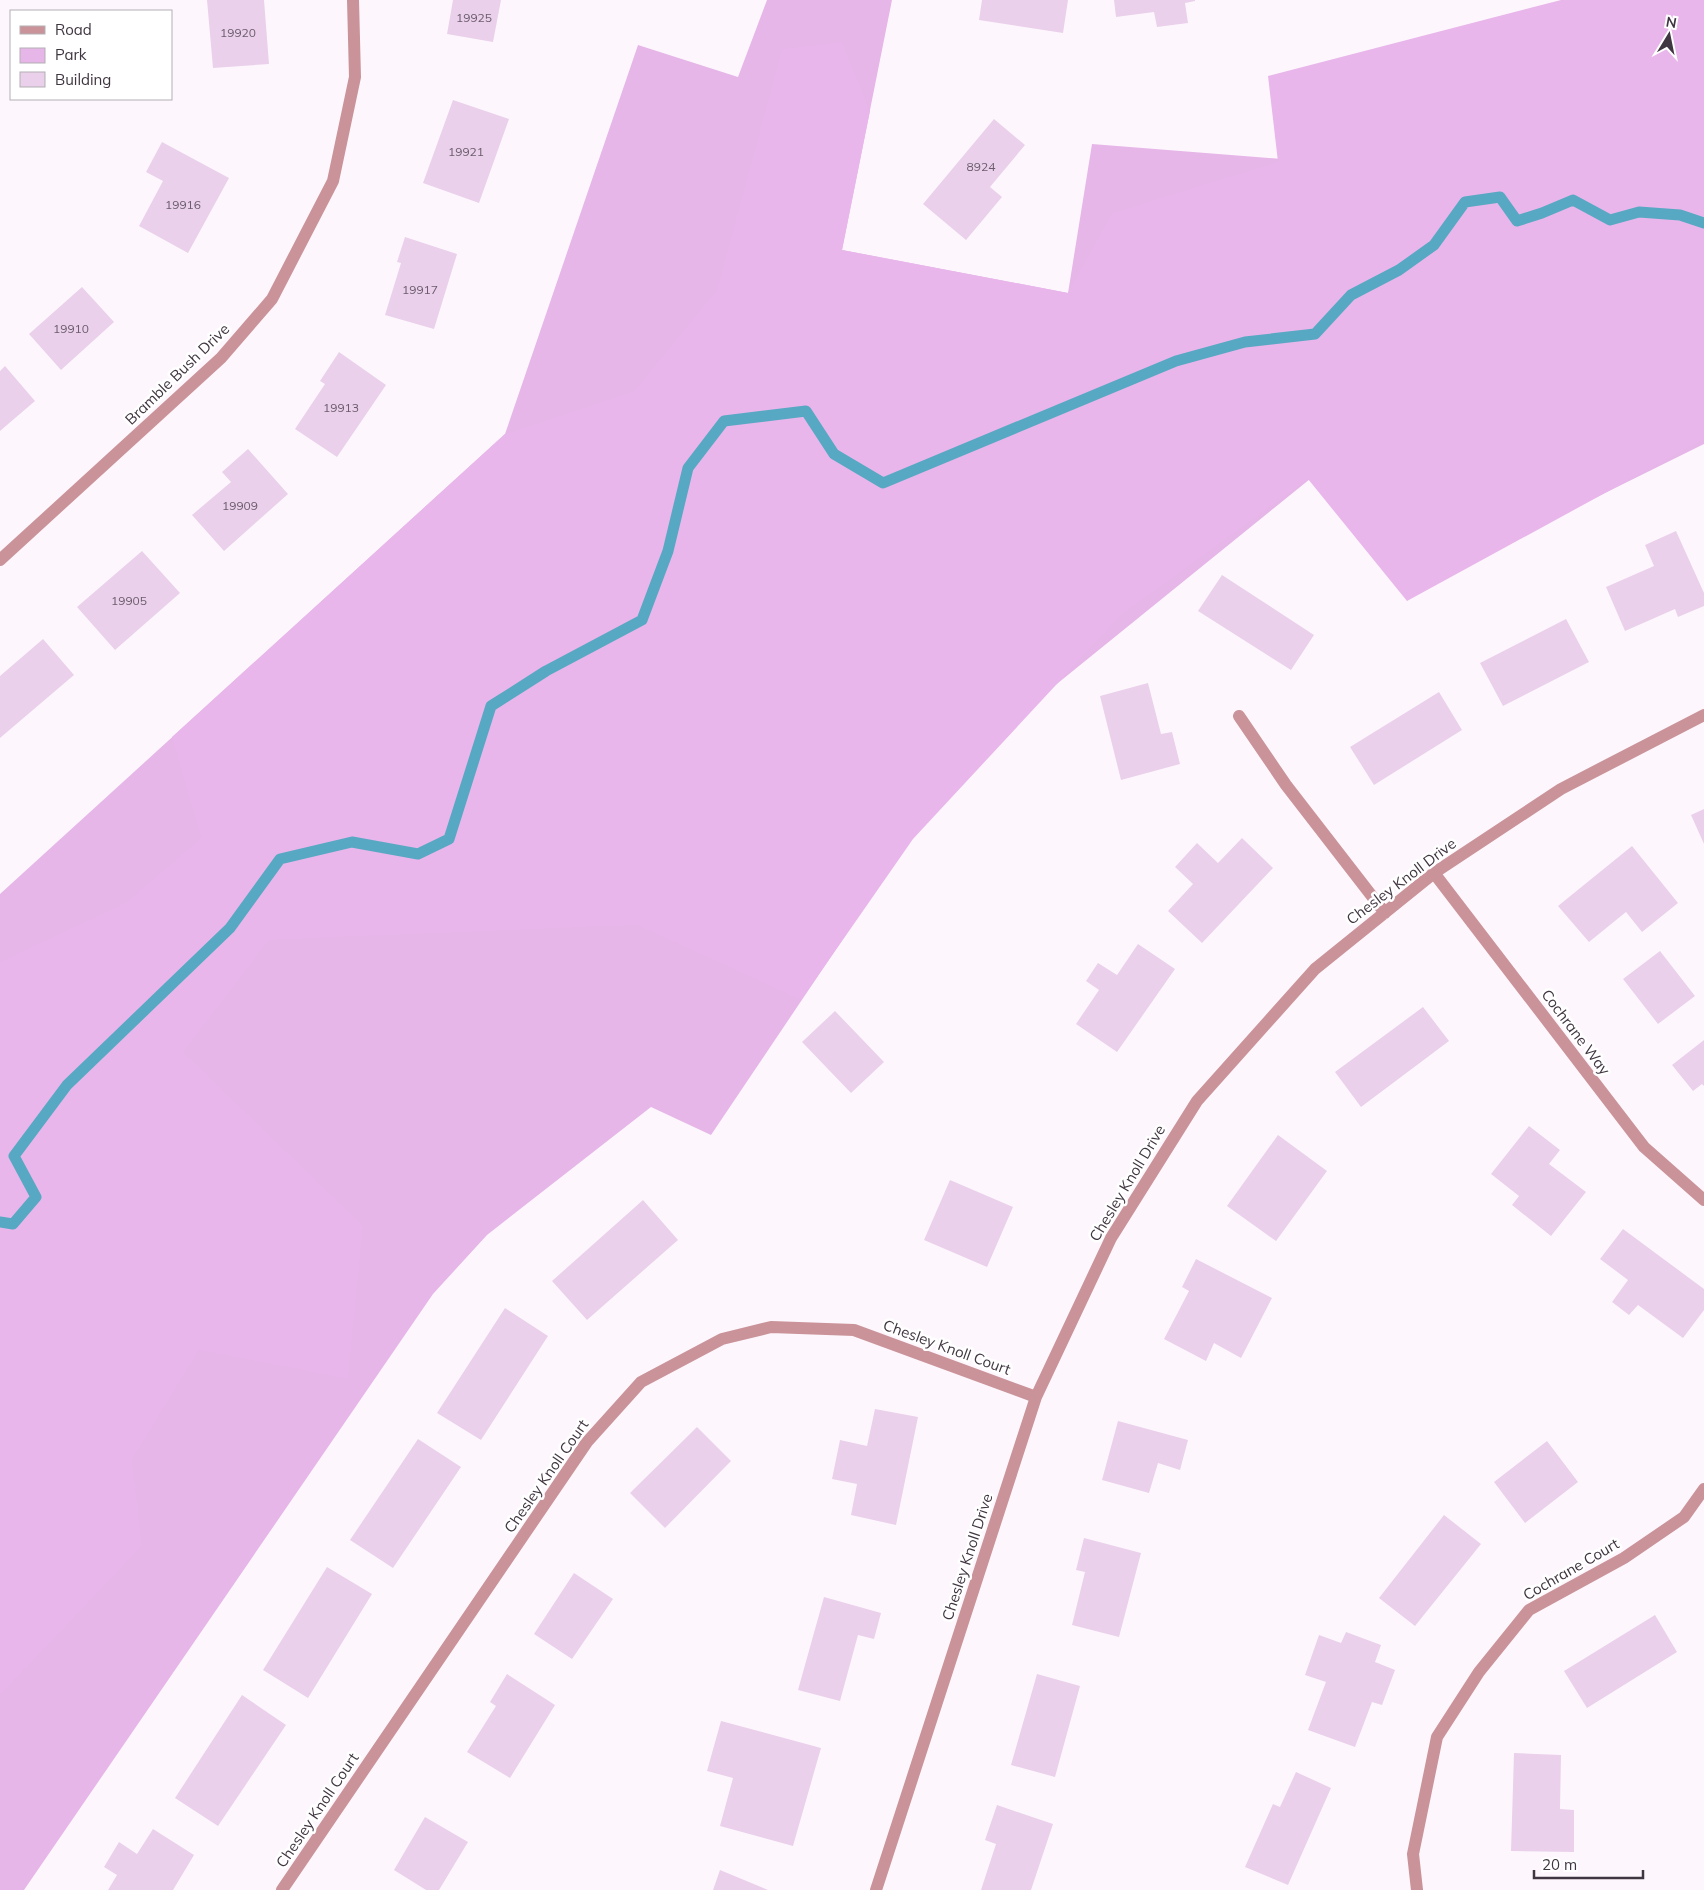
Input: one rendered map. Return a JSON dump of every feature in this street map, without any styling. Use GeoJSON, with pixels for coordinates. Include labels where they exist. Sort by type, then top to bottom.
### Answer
{"type":"FeatureCollection","features":[{"type":"Feature","properties":{"kind":"street","name":"Bramble Bush Drive"},"geometry":{"type":"LineString","coordinates":[[0,560],[221,358],[272,300],[333,182],[355,78],[353,0]]}},
{"type":"Feature","properties":{"kind":"street","name":"Chesley Knoll Drive"},"geometry":{"type":"LineString","coordinates":[[876,1890],[1036,1397],[1111,1238],[1197,1101],[1315,970],[1434,873],[1561,789],[1704,715]]}},
{"type":"Feature","properties":{"kind":"street"},"geometry":{"type":"LineString","coordinates":[[1239,716],[1286,785],[1385,913]]}},
{"type":"Feature","properties":{"kind":"street","name":"Cochrane Way"},"geometry":{"type":"LineString","coordinates":[[1434,873],[1644,1147],[1704,1200]]}},
{"type":"Feature","properties":{"kind":"street","name":"Chesley Knoll Court"},"geometry":{"type":"LineString","coordinates":[[282,1890],[587,1442],[642,1382],[722,1339],[771,1327],[854,1330],[1036,1397]]}},
{"type":"Feature","properties":{"kind":"street","name":"Cochrane Court"},"geometry":{"type":"LineString","coordinates":[[1417,1890],[1414,1854],[1437,1737],[1478,1672],[1530,1610],[1624,1558],[1684,1517],[1704,1489]]}},
{"type":"Feature","properties":{"kind":"green space"},"geometry":{"type":"Polygon","coordinates":[[[767,0],[892,0],[842,250],[1068,293],[1092,144],[1282,159],[1704,0],[1704,444],[1405,592],[1310,479],[964,759],[711,1135],[651,1107],[487,1235],[433,1294],[24,1890],[0,1890],[0,894],[505,434],[638,45],[738,77],[767,0]]]}},
{"type":"Feature","properties":{"kind":"shaded area"},"geometry":{"type":"Polygon","coordinates":[[[1561,0],[1704,0],[1704,439],[1407,601],[1308,479],[1121,615],[913,839],[801,1000],[637,925],[269,940],[183,1052],[363,1226],[348,1379],[199,1350],[132,1460],[142,1546],[0,1695],[0,962],[127,902],[201,838],[172,737],[505,434],[634,391],[717,290],[782,49],[842,42],[870,111],[842,250],[1068,293],[1112,213],[1278,162],[1268,76],[1561,0]]]}},
{"type":"Feature","properties":{"kind":"building"},"geometry":{"type":"Polygon","coordinates":[[[207,0],[264,0],[269,64],[213,68],[207,0]]]}},
{"type":"Feature","properties":{"kind":"building"},"geometry":{"type":"Polygon","coordinates":[[[453,0],[501,0],[493,42],[447,34],[453,0]]]}},
{"type":"Feature","properties":{"kind":"building"},"geometry":{"type":"Polygon","coordinates":[[[982,0],[1068,0],[1063,33],[979,20],[982,0]]]}},
{"type":"Feature","properties":{"kind":"building"},"geometry":{"type":"Polygon","coordinates":[[[1114,0],[1195,1],[1185,3],[1188,23],[1157,27],[1154,12],[1116,17],[1114,0]]]}},
{"type":"Feature","properties":{"kind":"building"},"geometry":{"type":"Polygon","coordinates":[[[453,100],[509,119],[479,203],[423,183],[453,100]]]}},
{"type":"Feature","properties":{"kind":"building"},"geometry":{"type":"Polygon","coordinates":[[[994,119],[1025,145],[990,187],[1002,197],[966,240],[923,204],[994,119]]]}},
{"type":"Feature","properties":{"kind":"building"},"geometry":{"type":"Polygon","coordinates":[[[162,142],[229,178],[188,253],[139,226],[163,181],[146,172],[162,142]]]}},
{"type":"Feature","properties":{"kind":"building"},"geometry":{"type":"Polygon","coordinates":[[[405,237],[457,254],[434,329],[385,315],[401,263],[397,262],[405,237]]]}},
{"type":"Feature","properties":{"kind":"building"},"geometry":{"type":"Polygon","coordinates":[[[82,287],[114,322],[61,370],[29,334],[82,287]]]}},
{"type":"Feature","properties":{"kind":"building"},"geometry":{"type":"Polygon","coordinates":[[[339,352],[386,385],[337,457],[295,429],[325,384],[320,381],[339,352]]]}},
{"type":"Feature","properties":{"kind":"building"},"geometry":{"type":"Polygon","coordinates":[[[5,366],[35,401],[0,431],[0,371],[5,366]]]}},
{"type":"Feature","properties":{"kind":"building"},"geometry":{"type":"Polygon","coordinates":[[[248,449],[288,494],[224,551],[192,515],[231,482],[222,472],[248,449]]]}},
{"type":"Feature","properties":{"kind":"building"},"geometry":{"type":"Polygon","coordinates":[[[1676,531],[1704,593],[1704,606],[1678,617],[1675,609],[1625,631],[1606,587],[1654,566],[1645,545],[1676,531]]]}},
{"type":"Feature","properties":{"kind":"building"},"geometry":{"type":"Polygon","coordinates":[[[142,551],[180,593],[115,650],[77,607],[142,551]]]}},
{"type":"Feature","properties":{"kind":"building"},"geometry":{"type":"Polygon","coordinates":[[[1222,575],[1314,635],[1291,670],[1198,611],[1222,575]]]}},
{"type":"Feature","properties":{"kind":"building"},"geometry":{"type":"Polygon","coordinates":[[[1566,619],[1589,662],[1503,706],[1480,663],[1566,619]]]}},
{"type":"Feature","properties":{"kind":"building"},"geometry":{"type":"Polygon","coordinates":[[[43,639],[74,675],[0,738],[0,676],[43,639]]]}},
{"type":"Feature","properties":{"kind":"building"},"geometry":{"type":"Polygon","coordinates":[[[1148,683],[1161,734],[1172,732],[1180,764],[1121,780],[1100,696],[1148,683]]]}},
{"type":"Feature","properties":{"kind":"building"},"geometry":{"type":"Polygon","coordinates":[[[1439,692],[1462,730],[1374,785],[1350,747],[1439,692]]]}},
{"type":"Feature","properties":{"kind":"building"},"geometry":{"type":"Polygon","coordinates":[[[1704,809],[1704,844],[1691,815],[1704,809]]]}},
{"type":"Feature","properties":{"kind":"building"},"geometry":{"type":"Polygon","coordinates":[[[1242,838],[1273,868],[1202,943],[1168,911],[1193,884],[1175,867],[1197,843],[1218,863],[1242,838]]]}},
{"type":"Feature","properties":{"kind":"building"},"geometry":{"type":"Polygon","coordinates":[[[1632,846],[1678,903],[1642,932],[1626,912],[1589,942],[1558,906],[1632,846]]]}},
{"type":"Feature","properties":{"kind":"building"},"geometry":{"type":"Polygon","coordinates":[[[1138,944],[1175,969],[1117,1052],[1076,1024],[1099,990],[1086,981],[1098,963],[1117,975],[1138,944]]]}},
{"type":"Feature","properties":{"kind":"building"},"geometry":{"type":"Polygon","coordinates":[[[1660,951],[1695,996],[1658,1024],[1623,979],[1660,951]]]}},
{"type":"Feature","properties":{"kind":"building"},"geometry":{"type":"Polygon","coordinates":[[[1423,1007],[1449,1041],[1361,1107],[1335,1072],[1423,1007]]]}},
{"type":"Feature","properties":{"kind":"building"},"geometry":{"type":"Polygon","coordinates":[[[835,1011],[884,1062],[851,1093],[802,1042],[835,1011]]]}},
{"type":"Feature","properties":{"kind":"building"},"geometry":{"type":"Polygon","coordinates":[[[1704,1040],[1704,1086],[1702,1084],[1693,1091],[1672,1065],[1704,1040]]]}},
{"type":"Feature","properties":{"kind":"building"},"geometry":{"type":"Polygon","coordinates":[[[1529,1126],[1560,1150],[1549,1164],[1586,1192],[1551,1236],[1512,1205],[1519,1196],[1491,1174],[1529,1126]]]}},
{"type":"Feature","properties":{"kind":"building"},"geometry":{"type":"Polygon","coordinates":[[[1278,1135],[1327,1171],[1276,1241],[1227,1206],[1278,1135]]]}},
{"type":"Feature","properties":{"kind":"building"},"geometry":{"type":"Polygon","coordinates":[[[950,1180],[1013,1207],[987,1267],[924,1240],[950,1180]]]}},
{"type":"Feature","properties":{"kind":"building"},"geometry":{"type":"Polygon","coordinates":[[[643,1200],[678,1240],[587,1320],[552,1281],[643,1200]]]}},
{"type":"Feature","properties":{"kind":"building"},"geometry":{"type":"Polygon","coordinates":[[[1623,1229],[1704,1289],[1704,1310],[1683,1338],[1638,1305],[1629,1315],[1612,1302],[1628,1280],[1600,1259],[1623,1229]]]}},
{"type":"Feature","properties":{"kind":"building"},"geometry":{"type":"Polygon","coordinates":[[[1196,1259],[1272,1298],[1241,1358],[1214,1343],[1206,1361],[1164,1339],[1189,1291],[1182,1287],[1196,1259]]]}},
{"type":"Feature","properties":{"kind":"building"},"geometry":{"type":"Polygon","coordinates":[[[505,1308],[548,1336],[481,1440],[437,1413],[505,1308]]]}},
{"type":"Feature","properties":{"kind":"building"},"geometry":{"type":"Polygon","coordinates":[[[875,1409],[918,1417],[896,1525],[851,1515],[857,1484],[832,1479],[840,1440],[867,1446],[875,1409]]]}},
{"type":"Feature","properties":{"kind":"building"},"geometry":{"type":"Polygon","coordinates":[[[1118,1421],[1188,1440],[1180,1470],[1158,1463],[1149,1493],[1102,1480],[1118,1421]]]}},
{"type":"Feature","properties":{"kind":"building"},"geometry":{"type":"Polygon","coordinates":[[[697,1427],[731,1461],[665,1528],[630,1493],[697,1427]]]}},
{"type":"Feature","properties":{"kind":"building"},"geometry":{"type":"Polygon","coordinates":[[[418,1439],[461,1467],[393,1568],[350,1540],[418,1439]]]}},
{"type":"Feature","properties":{"kind":"building"},"geometry":{"type":"Polygon","coordinates":[[[1547,1441],[1578,1482],[1525,1523],[1494,1482],[1547,1441]]]}},
{"type":"Feature","properties":{"kind":"building"},"geometry":{"type":"Polygon","coordinates":[[[1444,1515],[1481,1544],[1415,1626],[1379,1598],[1444,1515]]]}},
{"type":"Feature","properties":{"kind":"building"},"geometry":{"type":"Polygon","coordinates":[[[1084,1538],[1141,1553],[1119,1637],[1072,1625],[1085,1572],[1076,1570],[1084,1538]]]}},
{"type":"Feature","properties":{"kind":"building"},"geometry":{"type":"Polygon","coordinates":[[[327,1567],[372,1594],[308,1698],[263,1670],[327,1567]]]}},
{"type":"Feature","properties":{"kind":"building"},"geometry":{"type":"Polygon","coordinates":[[[574,1573],[613,1599],[572,1659],[534,1634],[574,1573]]]}},
{"type":"Feature","properties":{"kind":"building"},"geometry":{"type":"Polygon","coordinates":[[[824,1597],[881,1613],[874,1639],[858,1635],[840,1701],[798,1690],[824,1597]]]}},
{"type":"Feature","properties":{"kind":"building"},"geometry":{"type":"Polygon","coordinates":[[[1655,1615],[1677,1652],[1587,1708],[1564,1671],[1655,1615]]]}},
{"type":"Feature","properties":{"kind":"building"},"geometry":{"type":"Polygon","coordinates":[[[1346,1632],[1381,1645],[1375,1662],[1395,1670],[1382,1705],[1372,1702],[1355,1747],[1308,1730],[1326,1682],[1305,1675],[1319,1635],[1341,1643],[1346,1632]]]}},
{"type":"Feature","properties":{"kind":"building"},"geometry":{"type":"Polygon","coordinates":[[[507,1674],[555,1705],[510,1778],[467,1752],[496,1706],[490,1702],[507,1674]]]}},
{"type":"Feature","properties":{"kind":"building"},"geometry":{"type":"Polygon","coordinates":[[[1037,1674],[1080,1686],[1055,1777],[1011,1765],[1037,1674]]]}},
{"type":"Feature","properties":{"kind":"building"},"geometry":{"type":"Polygon","coordinates":[[[242,1695],[286,1725],[218,1826],[175,1798],[242,1695]]]}},
{"type":"Feature","properties":{"kind":"building"},"geometry":{"type":"Polygon","coordinates":[[[721,1721],[821,1748],[793,1846],[720,1826],[733,1778],[707,1771],[721,1721]]]}},
{"type":"Feature","properties":{"kind":"building"},"geometry":{"type":"Polygon","coordinates":[[[1514,1753],[1561,1755],[1560,1809],[1574,1810],[1574,1852],[1511,1851],[1514,1753]]]}},
{"type":"Feature","properties":{"kind":"building"},"geometry":{"type":"Polygon","coordinates":[[[1296,1772],[1331,1788],[1288,1885],[1245,1867],[1273,1804],[1280,1807],[1296,1772]]]}},
{"type":"Feature","properties":{"kind":"building"},"geometry":{"type":"Polygon","coordinates":[[[997,1805],[1053,1824],[1031,1890],[981,1890],[996,1844],[985,1840],[997,1805]]]}},
{"type":"Feature","properties":{"kind":"building"},"geometry":{"type":"Polygon","coordinates":[[[425,1817],[468,1842],[439,1890],[426,1890],[394,1870],[425,1817]]]}},
{"type":"Feature","properties":{"kind":"building"},"geometry":{"type":"Polygon","coordinates":[[[153,1829],[194,1855],[173,1890],[108,1890],[117,1875],[104,1867],[119,1842],[137,1854],[153,1829]]]}},
{"type":"Feature","properties":{"kind":"building"},"geometry":{"type":"Polygon","coordinates":[[[720,1870],[768,1890],[713,1890],[720,1870]]]}},
{"type":"Feature","properties":{"kind":"waterway"},"geometry":{"type":"LineString","coordinates":[[0,1222],[13,1224],[36,1197],[14,1156],[67,1085],[230,928],[280,859],[352,842],[418,854],[449,839],[491,706],[546,671],[642,620],[668,551],[688,468],[724,421],[806,411],[834,454],[883,483],[1176,361],[1245,342],[1315,334],[1351,295],[1399,270],[1434,245],[1465,202],[1500,197],[1517,221],[1573,200],[1610,220],[1639,212],[1680,215],[1704,223]]}}]}
